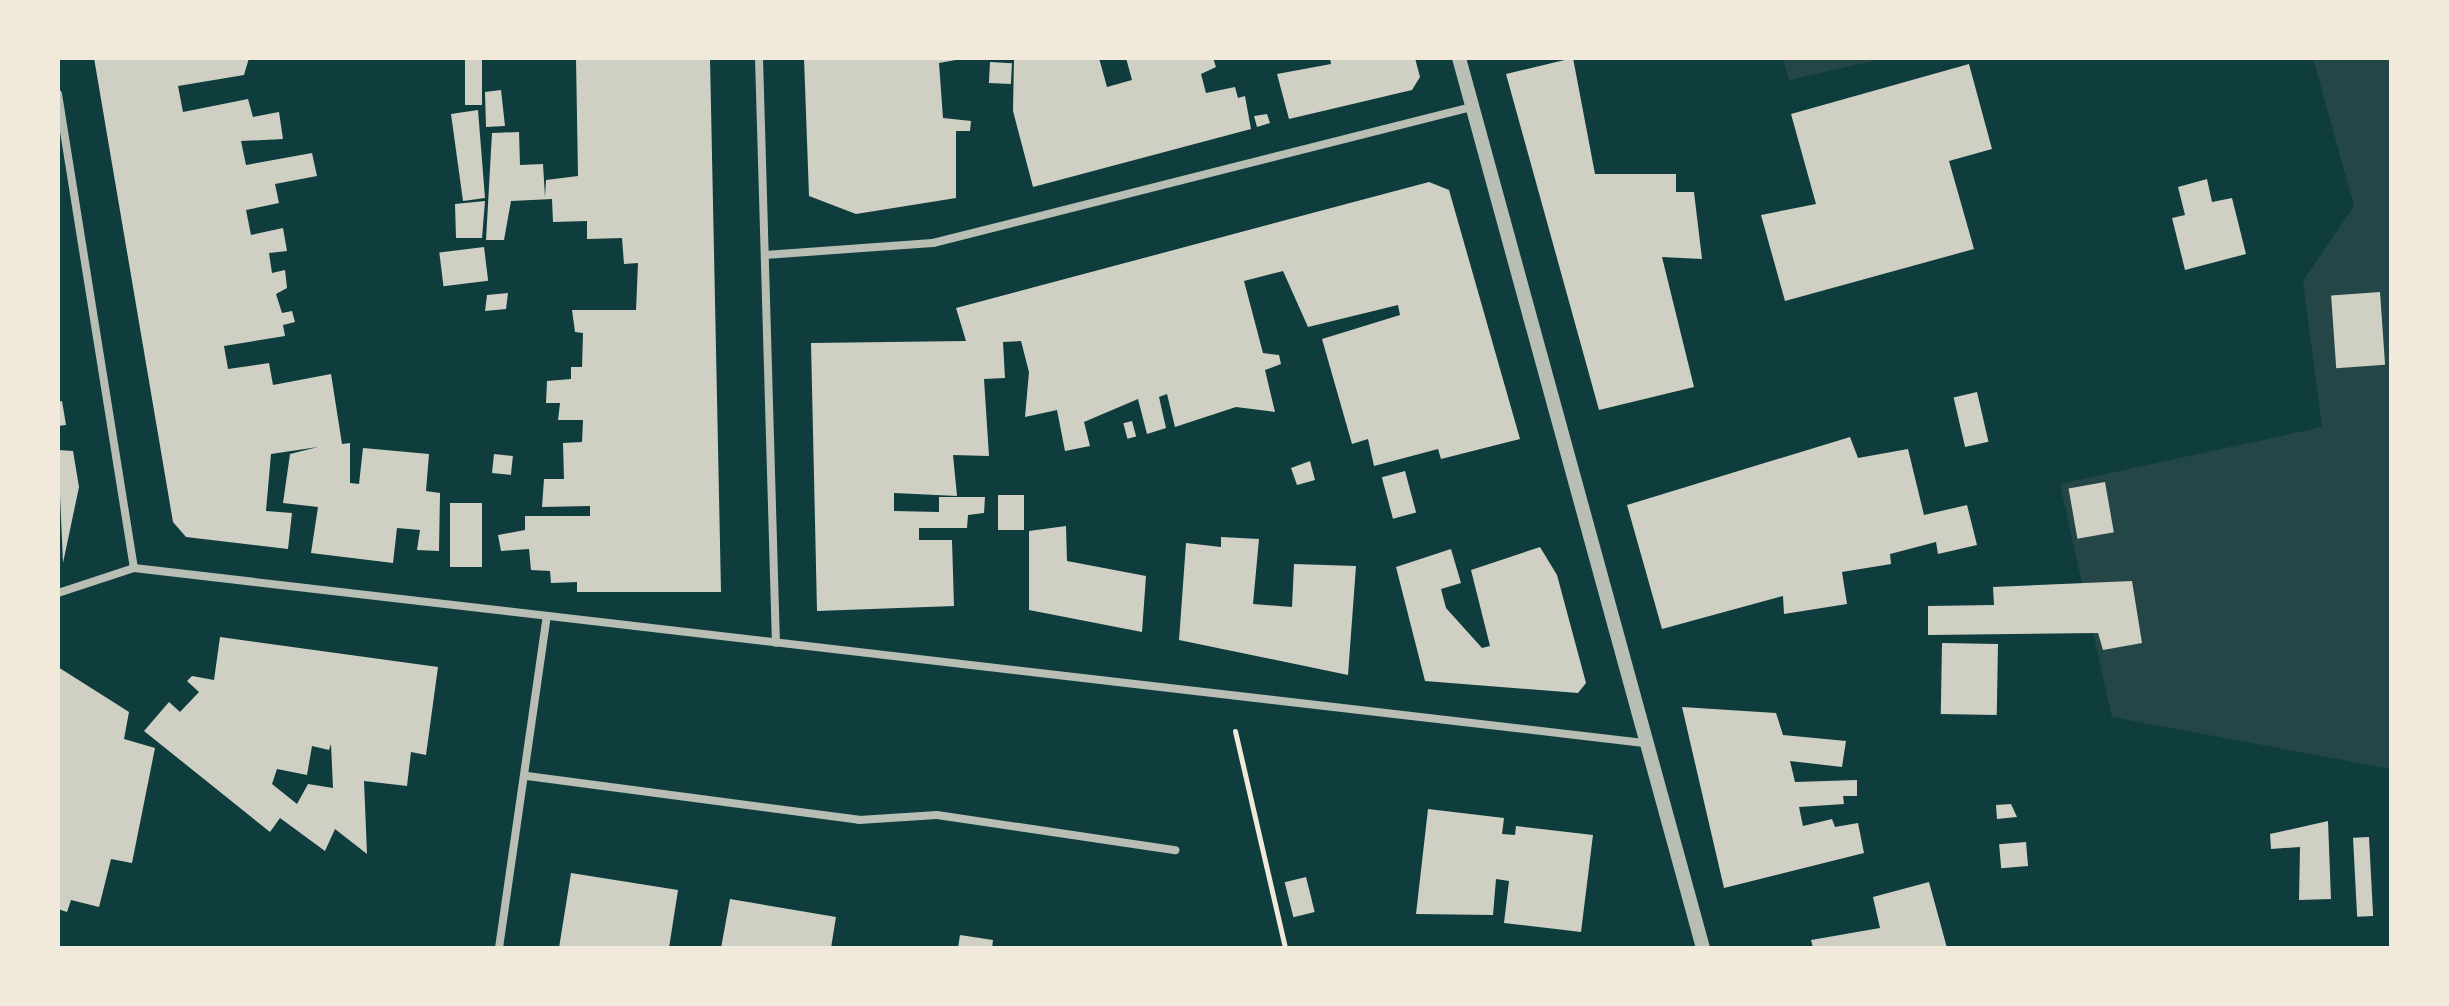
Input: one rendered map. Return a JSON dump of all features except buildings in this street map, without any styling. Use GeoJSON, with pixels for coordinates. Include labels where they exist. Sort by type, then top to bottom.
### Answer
{"type":"FeatureCollection","features":[{"type":"Feature","properties":{"kind":"street"},"geometry":{"type":"LineString","coordinates":[[759,58],[776,643]]}},
{"type":"Feature","properties":{"kind":"street"},"geometry":{"type":"LineString","coordinates":[[1459,58],[1644,743],[1703,948]]}},
{"type":"Feature","properties":{"kind":"street"},"geometry":{"type":"LineString","coordinates":[[58,94],[134,568]]}},
{"type":"Feature","properties":{"kind":"street"},"geometry":{"type":"LineString","coordinates":[[765,255],[933,243],[1472,107]]}},
{"type":"Feature","properties":{"kind":"street"},"geometry":{"type":"LineString","coordinates":[[58,593],[134,568],[1644,743]]}},
{"type":"Feature","properties":{"kind":"street"},"geometry":{"type":"LineString","coordinates":[[499,948],[527,776],[547,616]]}},
{"type":"Feature","properties":{"kind":"street"},"geometry":{"type":"LineString","coordinates":[[527,776],[859,820],[937,815],[1175,850]]}},
{"type":"Feature","properties":{"kind":"path"},"geometry":{"type":"LineString","coordinates":[[1226,695],[1285,948]]}},
{"type":"Feature","properties":{"kind":"shaded area"},"geometry":{"type":"Polygon","coordinates":[[[1783,58],[1886,58],[1789,80],[1783,58]]]}},
{"type":"Feature","properties":{"kind":"shaded area"},"geometry":{"type":"Polygon","coordinates":[[[2313,58],[2391,58],[2391,769],[2112,717],[2060,484],[2322,427],[2303,281],[2354,206],[2313,58]]]}}]}
